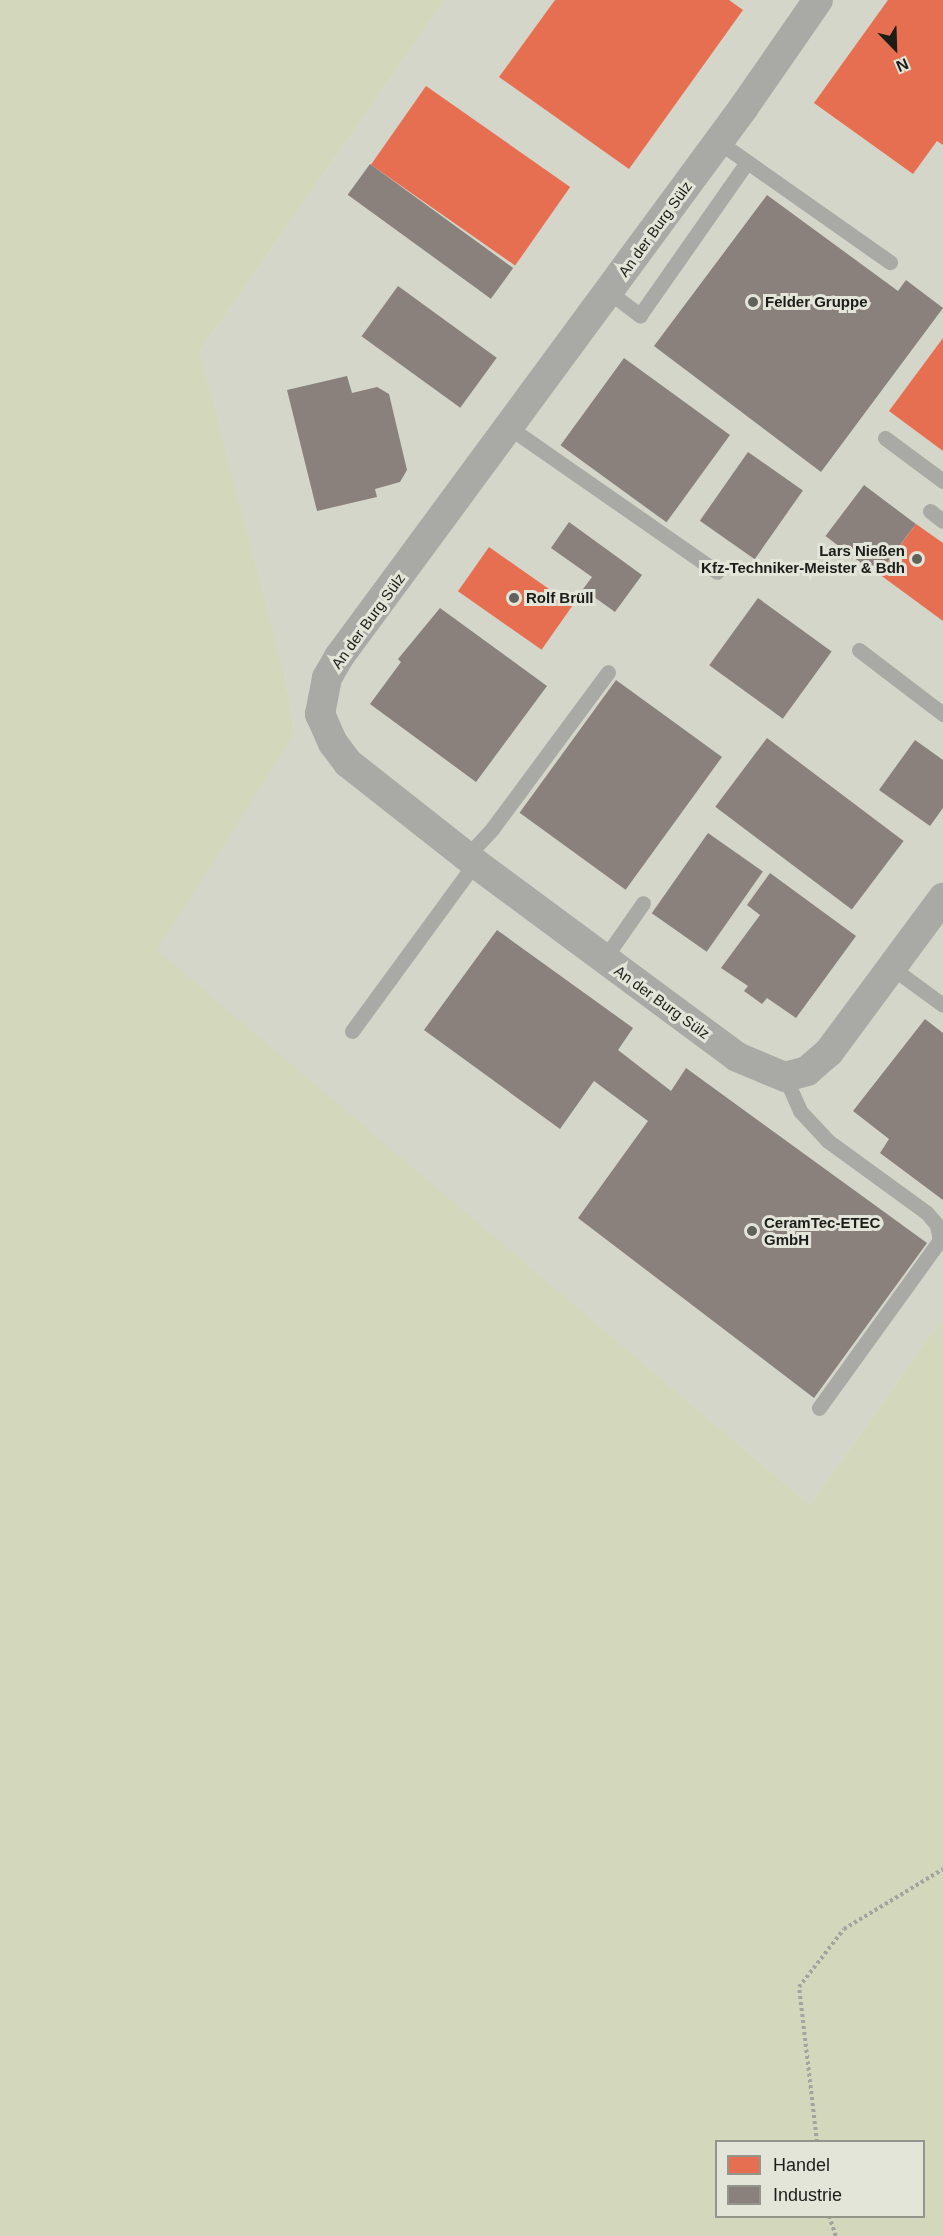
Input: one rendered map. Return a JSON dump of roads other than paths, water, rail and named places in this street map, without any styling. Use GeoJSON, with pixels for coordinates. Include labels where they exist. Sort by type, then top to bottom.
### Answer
{"type":"FeatureCollection","features":[{"type":"Feature","properties":{"kind":"street","name":"An der Burg Sülz"},"geometry":{"type":"LineString","coordinates":[[785,1077],[737,1057],[471,860],[348,763],[333,743],[320,714],[327,678],[339,657],[719,142],[818,0]]}},
{"type":"Feature","properties":{"kind":"street"},"geometry":{"type":"LineString","coordinates":[[785,1077],[807,1071],[829,1052],[943,898]]}},
{"type":"Feature","properties":{"kind":"lane"},"geometry":{"type":"LineString","coordinates":[[719,142],[890,262]]}},
{"type":"Feature","properties":{"kind":"lane"},"geometry":{"type":"LineString","coordinates":[[609,292],[640,315],[747,162]]}},
{"type":"Feature","properties":{"kind":"lane"},"geometry":{"type":"LineString","coordinates":[[510,428],[717,572]]}},
{"type":"Feature","properties":{"kind":"lane"},"geometry":{"type":"LineString","coordinates":[[885,438],[943,481]]}},
{"type":"Feature","properties":{"kind":"lane"},"geometry":{"type":"LineString","coordinates":[[859,650],[943,714]]}},
{"type":"Feature","properties":{"kind":"lane"},"geometry":{"type":"LineString","coordinates":[[352,1031],[492,829],[608,672]]}},
{"type":"Feature","properties":{"kind":"lane"},"geometry":{"type":"LineString","coordinates":[[604,959],[643,903]]}},
{"type":"Feature","properties":{"kind":"lane"},"geometry":{"type":"LineString","coordinates":[[891,967],[943,1005]]}},
{"type":"Feature","properties":{"kind":"lane"},"geometry":{"type":"LineString","coordinates":[[785,1077],[800,1111],[828,1142],[927,1214],[937,1225],[940,1239],[819,1408]]}},
{"type":"Feature","properties":{"kind":"place","name":"Felder Gruppe"},"geometry":{"type":"Point","coordinates":[753,302]}},
{"type":"Feature","properties":{"kind":"place","name":"Lars Nießen Kfz-Techniker-Meister & Bdh"},"geometry":{"type":"Point","coordinates":[917,559]}},
{"type":"Feature","properties":{"kind":"place","name":"Rolf Brüll"},"geometry":{"type":"Point","coordinates":[514,598]}},
{"type":"Feature","properties":{"kind":"place","name":"CeramTec-ETEC GmbH"},"geometry":{"type":"Point","coordinates":[752,1231]}}]}
